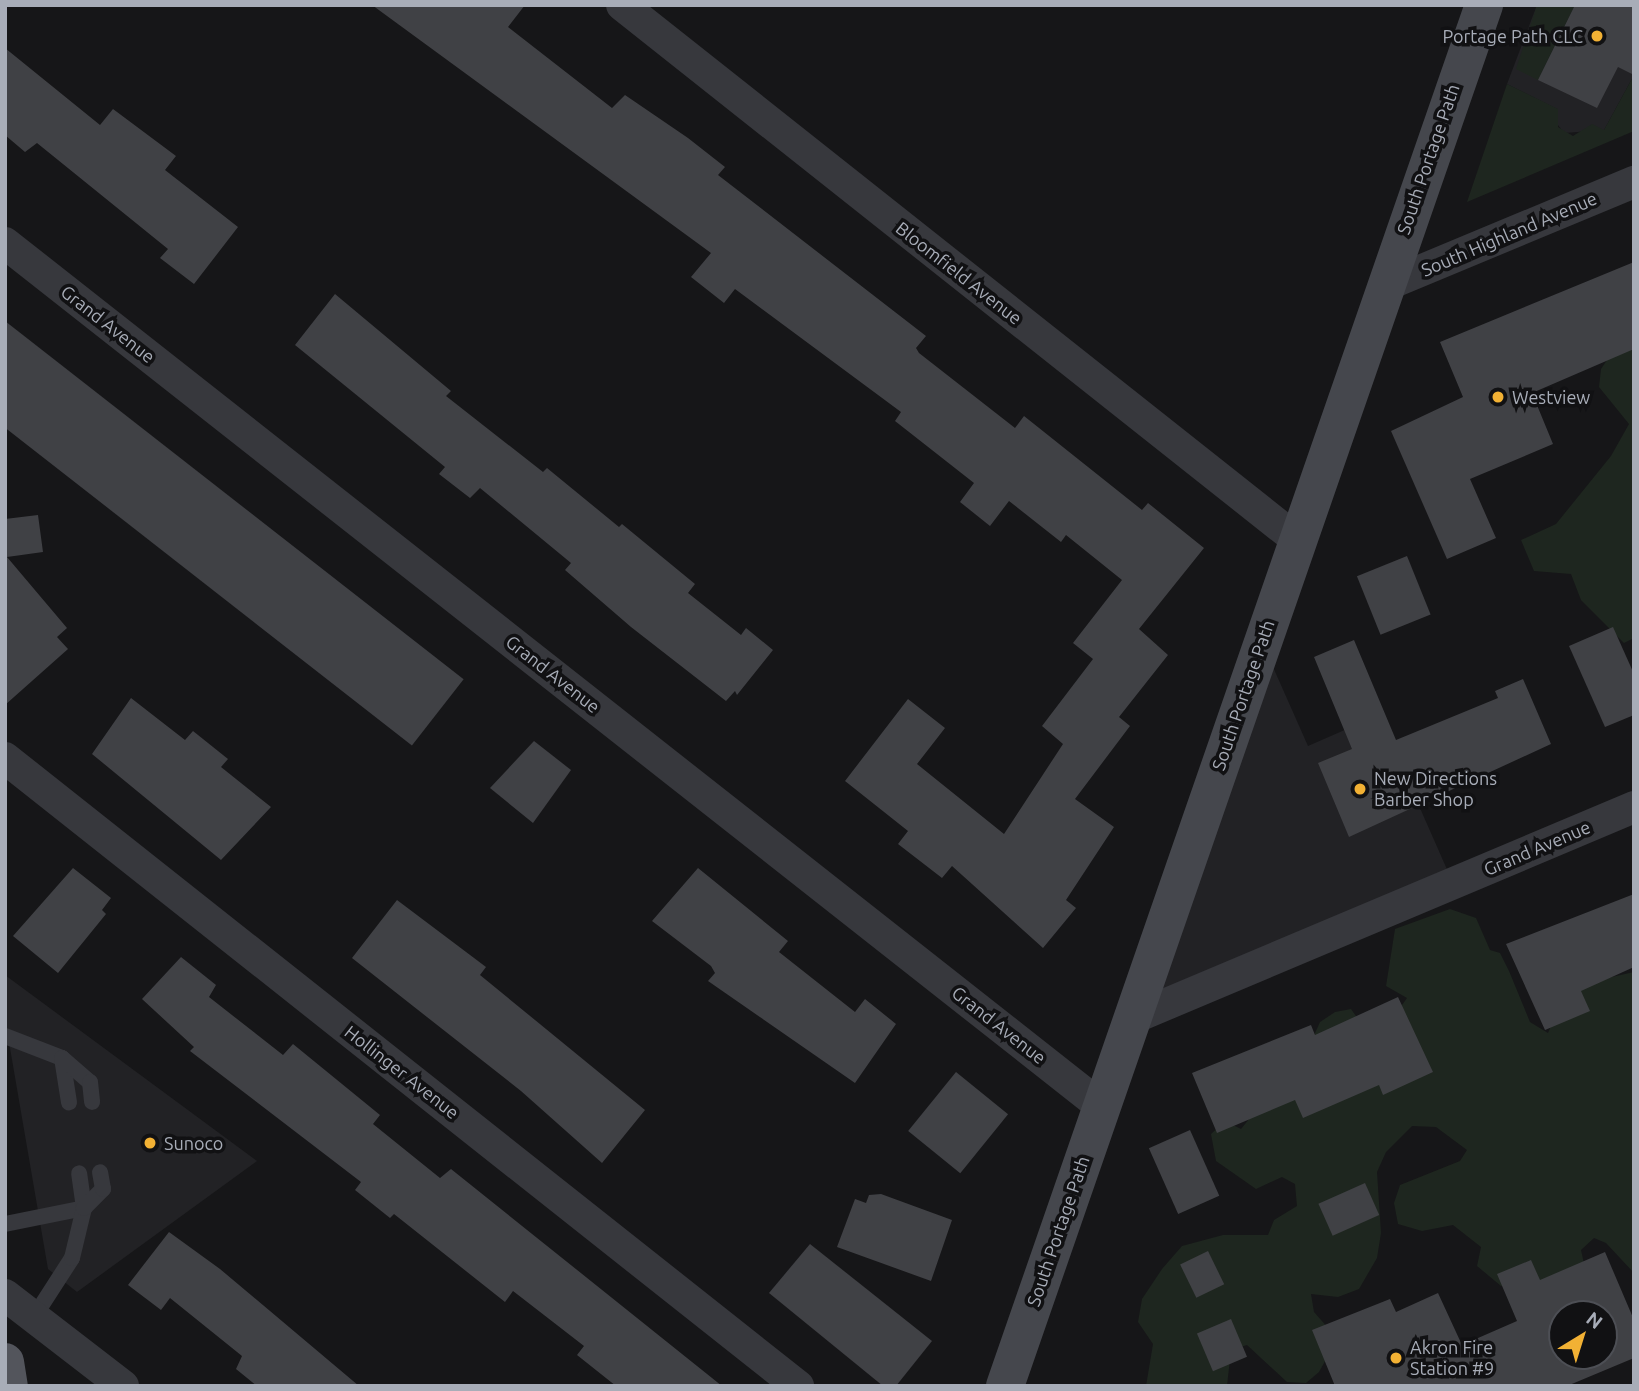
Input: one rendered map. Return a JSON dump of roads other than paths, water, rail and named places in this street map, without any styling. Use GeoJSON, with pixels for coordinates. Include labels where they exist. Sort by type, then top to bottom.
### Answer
{"type":"FeatureCollection","features":[{"type":"Feature","properties":{"kind":"main road","name":"South Portage Path"},"geometry":{"type":"LineString","coordinates":[[1005,1386],[1296,539],[1484,5]]}},
{"type":"Feature","properties":{"kind":"main road"},"geometry":{"type":"LineString","coordinates":[[5,1362],[9,1386]]}},
{"type":"Feature","properties":{"kind":"street","name":"Bloomfield Avenue"},"geometry":{"type":"LineString","coordinates":[[622,5],[1296,539]]}},
{"type":"Feature","properties":{"kind":"street","name":"South Highland Avenue"},"geometry":{"type":"LineString","coordinates":[[1384,286],[1634,182]]}},
{"type":"Feature","properties":{"kind":"street","name":"Grand Avenue"},"geometry":{"type":"LineString","coordinates":[[5,243],[1101,1106]]}},
{"type":"Feature","properties":{"kind":"street","name":"Hollinger Avenue"},"geometry":{"type":"LineString","coordinates":[[5,758],[798,1386]]}},
{"type":"Feature","properties":{"kind":"street","name":"Grand Avenue"},"geometry":{"type":"LineString","coordinates":[[1131,1018],[1634,807]]}},
{"type":"Feature","properties":{"kind":"street"},"geometry":{"type":"LineString","coordinates":[[5,1295],[123,1386]]}},
{"type":"Feature","properties":{"kind":"lane"},"geometry":{"type":"LineString","coordinates":[[5,1036],[62,1058],[90,1082],[92,1102]]}},
{"type":"Feature","properties":{"kind":"lane"},"geometry":{"type":"LineString","coordinates":[[62,1058],[69,1102]]}},
{"type":"Feature","properties":{"kind":"lane"},"geometry":{"type":"LineString","coordinates":[[5,1224],[84,1208],[103,1189],[100,1172]]}},
{"type":"Feature","properties":{"kind":"lane"},"geometry":{"type":"LineString","coordinates":[[34,1317],[72,1258],[84,1208],[79,1173]]}},
{"type":"Feature","properties":{"kind":"place","name":"Portage Path CLC"},"geometry":{"type":"Point","coordinates":[1597,36]}},
{"type":"Feature","properties":{"kind":"place","name":"Westview"},"geometry":{"type":"Point","coordinates":[1498,397]}},
{"type":"Feature","properties":{"kind":"place","name":"New Directions Barber Shop"},"geometry":{"type":"Point","coordinates":[1360,789]}},
{"type":"Feature","properties":{"kind":"place","name":"Sunoco"},"geometry":{"type":"Point","coordinates":[150,1143]}},
{"type":"Feature","properties":{"kind":"place","name":"Akron Fire Station #9"},"geometry":{"type":"Point","coordinates":[1396,1358]}}]}
